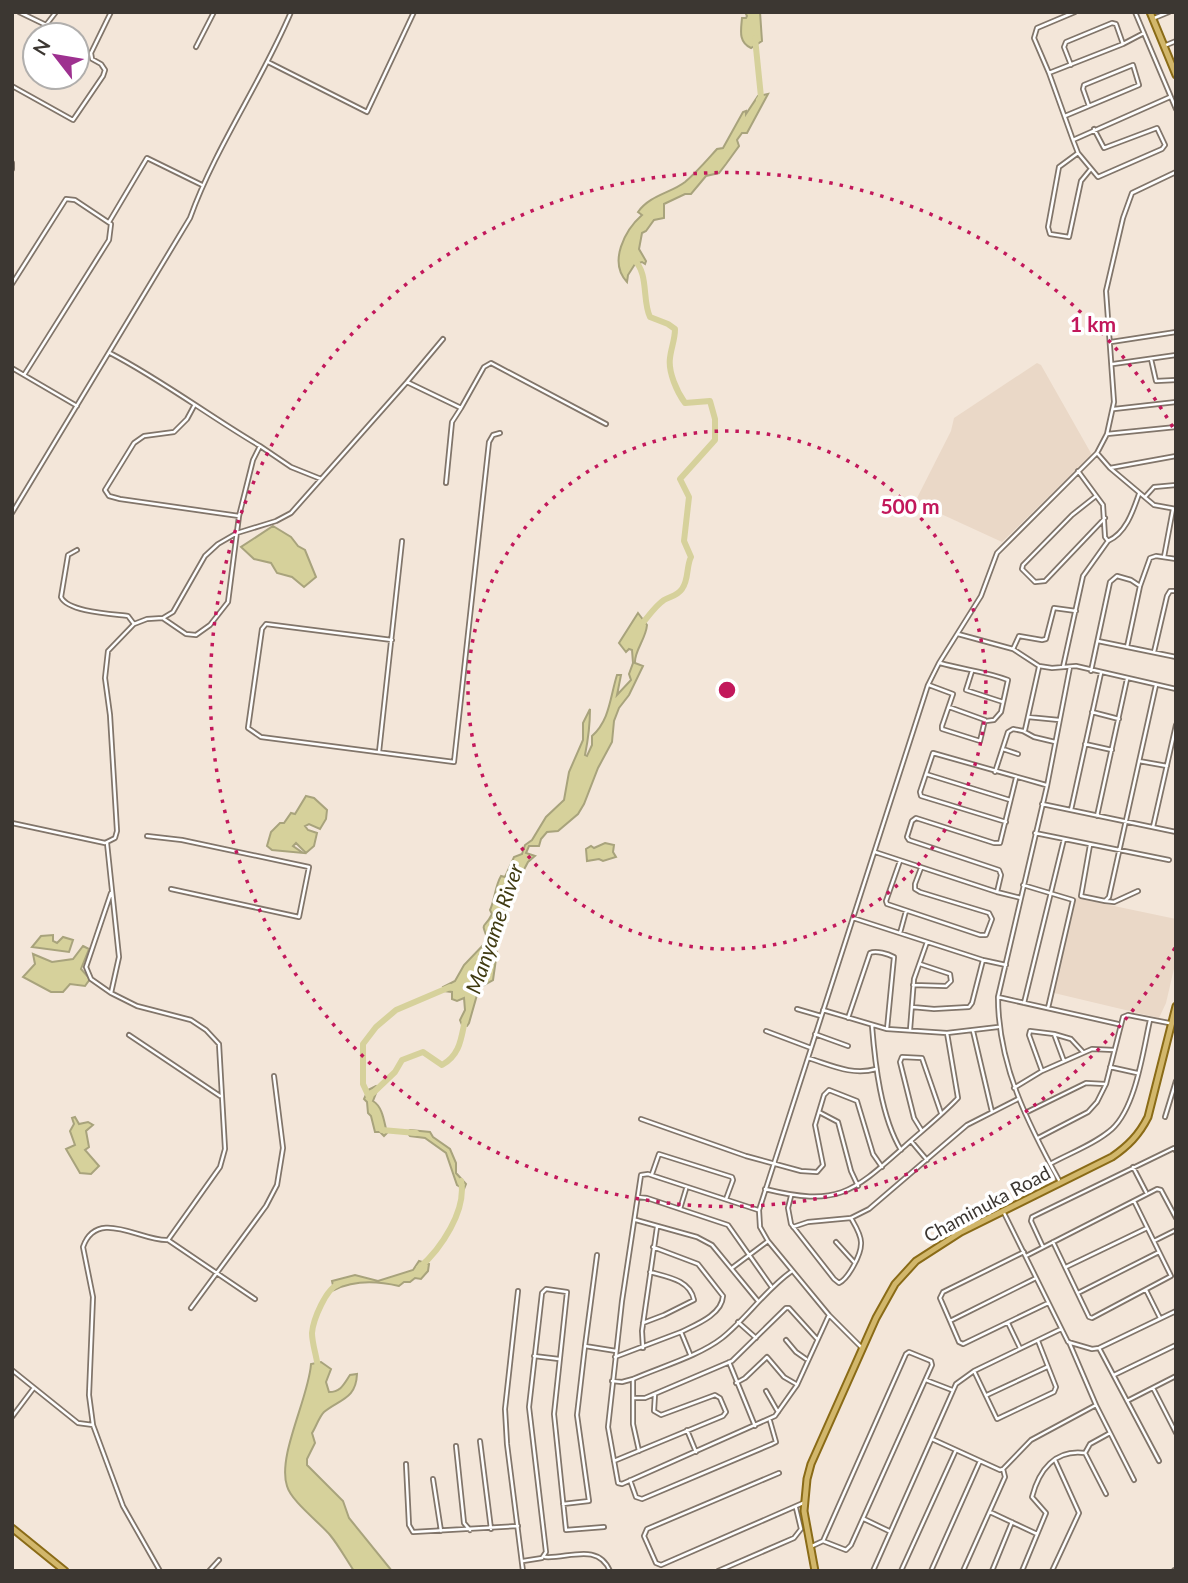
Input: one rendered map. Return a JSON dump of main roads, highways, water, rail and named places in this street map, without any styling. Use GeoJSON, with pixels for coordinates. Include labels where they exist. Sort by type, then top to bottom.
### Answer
{"type":"FeatureCollection","features":[{"type":"Feature","properties":{"kind":"main road"},"geometry":{"type":"LineString","coordinates":[[1151,15],[1175,72]]}},
{"type":"Feature","properties":{"kind":"main road","name":"Chaminuka Road"},"geometry":{"type":"LineString","coordinates":[[814,1571],[804,1503],[811,1464],[881,1306],[910,1266],[961,1232],[1120,1152],[1140,1132],[1151,1107],[1176,1006]]}},
{"type":"Feature","properties":{"kind":"main road"},"geometry":{"type":"LineString","coordinates":[[12,1528],[65,1571]]}},
{"type":"Feature","properties":{"kind":"water"},"geometry":{"type":"Polygon","coordinates":[[[745,12],[760,12],[762,41],[751,48],[741,35],[742,18],[747,16],[745,12]]]}},
{"type":"Feature","properties":{"kind":"water"},"geometry":{"type":"Polygon","coordinates":[[[768,94],[747,133],[742,133],[737,140],[739,146],[719,173],[706,176],[691,194],[664,204],[664,218],[654,220],[642,233],[639,249],[646,261],[645,264],[635,264],[627,282],[621,274],[619,256],[630,229],[642,215],[638,212],[654,198],[685,182],[717,149],[723,148],[743,112],[746,111],[746,114],[758,96],[768,94]]]}},
{"type":"Feature","properties":{"kind":"water"},"geometry":{"type":"Polygon","coordinates":[[[273,526],[305,550],[316,577],[304,587],[292,577],[277,573],[271,563],[254,559],[241,547],[273,526]]]}},
{"type":"Feature","properties":{"kind":"water"},"geometry":{"type":"Polygon","coordinates":[[[638,613],[647,625],[635,658],[635,663],[643,666],[629,695],[619,708],[614,721],[612,742],[578,814],[558,831],[547,832],[539,846],[529,846],[526,853],[535,856],[528,862],[519,879],[498,939],[489,949],[497,952],[493,980],[479,988],[469,1023],[467,1026],[462,1025],[460,1020],[465,1010],[464,998],[457,1001],[452,999],[452,992],[444,991],[443,987],[455,981],[464,965],[488,940],[484,927],[492,914],[490,910],[501,876],[505,877],[514,857],[522,854],[525,845],[532,840],[546,817],[564,800],[569,772],[583,740],[583,723],[590,709],[587,756],[592,745],[592,736],[603,723],[609,708],[617,675],[621,675],[617,695],[631,680],[629,674],[633,663],[632,650],[626,652],[619,643],[638,613]]]}},
{"type":"Feature","properties":{"kind":"water"},"geometry":{"type":"Polygon","coordinates":[[[306,796],[314,798],[327,810],[326,819],[320,829],[309,824],[305,826],[317,833],[314,846],[306,853],[296,843],[293,846],[303,853],[272,850],[267,846],[271,832],[280,823],[284,823],[291,813],[295,814],[306,796]]]}},
{"type":"Feature","properties":{"kind":"water"},"geometry":{"type":"Polygon","coordinates":[[[605,843],[614,845],[613,852],[616,857],[603,861],[587,861],[586,849],[605,843]]]}},
{"type":"Feature","properties":{"kind":"water"},"geometry":{"type":"Polygon","coordinates":[[[53,935],[53,941],[57,943],[63,937],[73,940],[69,952],[32,947],[41,936],[53,935]]]}},
{"type":"Feature","properties":{"kind":"water"},"geometry":{"type":"Polygon","coordinates":[[[83,946],[89,949],[81,969],[90,979],[85,986],[70,984],[63,992],[51,992],[23,977],[35,964],[33,954],[52,962],[73,959],[83,946]]]}},
{"type":"Feature","properties":{"kind":"water"},"geometry":{"type":"Polygon","coordinates":[[[376,1086],[378,1088],[373,1101],[383,1115],[387,1133],[384,1136],[375,1132],[364,1099],[368,1090],[376,1086]]]}},
{"type":"Feature","properties":{"kind":"water"},"geometry":{"type":"Polygon","coordinates":[[[75,1117],[79,1124],[88,1122],[93,1125],[86,1131],[89,1147],[85,1150],[99,1166],[91,1174],[80,1173],[66,1149],[75,1145],[70,1131],[74,1124],[72,1118],[75,1117]]]}},
{"type":"Feature","properties":{"kind":"water"},"geometry":{"type":"Polygon","coordinates":[[[407,1132],[430,1132],[450,1149],[456,1163],[456,1173],[466,1184],[464,1189],[457,1185],[446,1153],[425,1138],[410,1136],[407,1132]]]}},
{"type":"Feature","properties":{"kind":"water"},"geometry":{"type":"Polygon","coordinates":[[[419,1261],[429,1264],[428,1271],[421,1279],[415,1278],[399,1286],[366,1282],[334,1290],[332,1281],[355,1275],[378,1281],[413,1270],[419,1261]]]}},
{"type":"Feature","properties":{"kind":"water"},"geometry":{"type":"Polygon","coordinates":[[[321,1362],[331,1369],[326,1382],[329,1392],[339,1389],[350,1375],[357,1374],[356,1382],[346,1398],[324,1412],[321,1417],[312,1433],[315,1443],[307,1465],[343,1501],[349,1518],[392,1571],[354,1571],[330,1535],[299,1505],[287,1486],[286,1459],[311,1364],[321,1362]]]}},
{"type":"Feature","properties":{"kind":"waterway","name":"Manyame River"},"geometry":{"type":"LineString","coordinates":[[755,38],[761,97],[759,100]]}},
{"type":"Feature","properties":{"kind":"waterway","name":"Manyame River"},"geometry":{"type":"LineString","coordinates":[[634,260],[642,272],[650,317],[675,329],[670,364],[679,393],[685,403],[710,401],[715,419],[715,440],[680,479],[689,497],[684,541],[691,557],[686,582],[676,595],[661,602],[641,625]]}},
{"type":"Feature","properties":{"kind":"waterway"},"geometry":{"type":"LineString","coordinates":[[369,1097],[363,1084],[363,1044],[376,1027],[396,1010],[450,987]]}},
{"type":"Feature","properties":{"kind":"waterway","name":"Manyame River"},"geometry":{"type":"LineString","coordinates":[[373,1093],[395,1072],[402,1060],[423,1052],[442,1065],[448,1061],[459,1046],[465,1020]]}},
{"type":"Feature","properties":{"kind":"waterway","name":"Manyame River"},"geometry":{"type":"LineString","coordinates":[[380,1127],[382,1130],[416,1133]]}},
{"type":"Feature","properties":{"kind":"waterway","name":"Manyame River"},"geometry":{"type":"LineString","coordinates":[[419,1268],[444,1240],[456,1216],[462,1192],[461,1181]]}},
{"type":"Feature","properties":{"kind":"waterway","name":"Manyame River"},"geometry":{"type":"LineString","coordinates":[[318,1368],[312,1337],[313,1327],[325,1298],[339,1284]]}}]}
